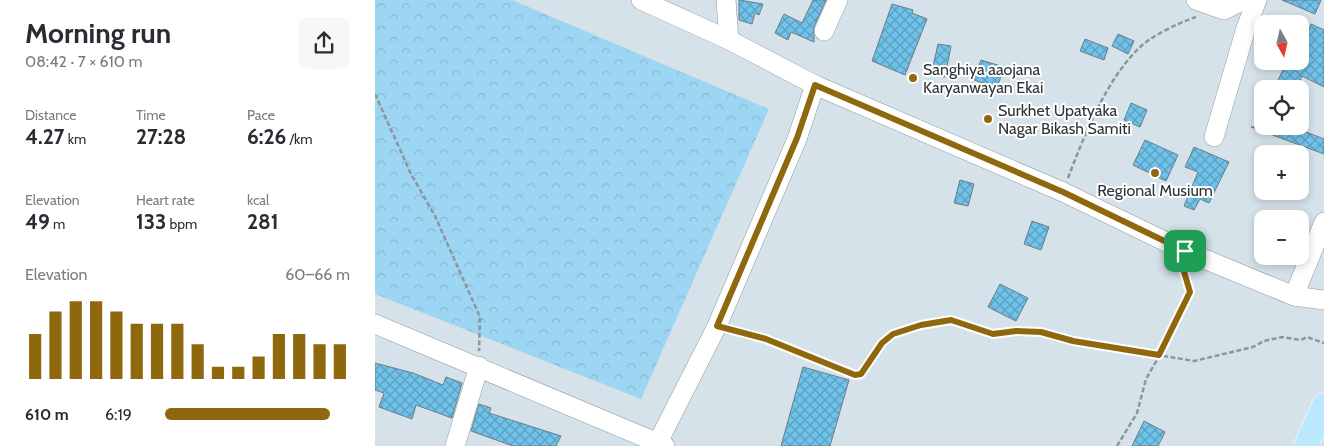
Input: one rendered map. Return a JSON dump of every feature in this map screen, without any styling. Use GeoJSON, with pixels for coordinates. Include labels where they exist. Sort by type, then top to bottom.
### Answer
{"type":"FeatureCollection","features":[{"type":"Feature","properties":{"kind":"main road"},"geometry":{"type":"LineString","coordinates":[[1306,446],[1324,405]]}},
{"type":"Feature","properties":{"kind":"street"},"geometry":{"type":"LineString","coordinates":[[641,0],[729,40],[815,85],[1063,192],[1185,251],[1294,296],[1324,300]]}},
{"type":"Feature","properties":{"kind":"street"},"geometry":{"type":"LineString","coordinates":[[726,0],[729,40]]}},
{"type":"Feature","properties":{"kind":"street"},"geometry":{"type":"LineString","coordinates":[[824,32],[838,0]]}},
{"type":"Feature","properties":{"kind":"street"},"geometry":{"type":"LineString","coordinates":[[1196,0],[1224,10],[1244,0]]}},
{"type":"Feature","properties":{"kind":"street"},"geometry":{"type":"LineString","coordinates":[[1215,137],[1246,28],[1257,0]]}},
{"type":"Feature","properties":{"kind":"street"},"geometry":{"type":"LineString","coordinates":[[375,324],[479,366],[659,445],[717,326],[797,138],[815,85]]}},
{"type":"Feature","properties":{"kind":"street"},"geometry":{"type":"LineString","coordinates":[[1294,296],[1324,222]]}},
{"type":"Feature","properties":{"kind":"street"},"geometry":{"type":"LineString","coordinates":[[455,446],[479,366]]}},
{"type":"Feature","properties":{"kind":"path"},"geometry":{"type":"LineString","coordinates":[[1063,192],[1077,155],[1106,92],[1139,47],[1183,21],[1224,10]]}},
{"type":"Feature","properties":{"kind":"path"},"geometry":{"type":"LineString","coordinates":[[375,94],[411,174],[435,216],[480,317],[479,366]]}},
{"type":"Feature","properties":{"kind":"path"},"geometry":{"type":"LineString","coordinates":[[1117,446],[1137,413],[1146,379],[1190,292],[1180,258],[1185,251]]}},
{"type":"Feature","properties":{"kind":"path"},"geometry":{"type":"LineString","coordinates":[[717,326],[766,339],[855,375],[861,374],[882,343],[893,334],[921,325],[951,320],[993,334],[1016,331],[1041,332],[1073,341],[1194,361],[1253,347],[1264,341],[1282,337],[1301,340],[1307,337],[1324,343]]}},
{"type":"Feature","properties":{"kind":"green space"},"geometry":{"type":"Polygon","coordinates":[[[375,0],[512,0],[769,109],[641,399],[375,294],[375,0]]]}},
{"type":"Feature","properties":{"kind":"building"},"geometry":{"type":"Polygon","coordinates":[[[739,0],[763,4],[759,15],[755,13],[752,24],[739,20],[739,0]]]}},
{"type":"Feature","properties":{"kind":"building"},"geometry":{"type":"Polygon","coordinates":[[[813,0],[826,0],[814,27],[814,42],[791,32],[788,40],[775,33],[784,14],[802,23],[813,0]]]}},
{"type":"Feature","properties":{"kind":"building"},"geometry":{"type":"Polygon","coordinates":[[[1282,0],[1321,0],[1315,14],[1282,0]]]}},
{"type":"Feature","properties":{"kind":"building"},"geometry":{"type":"Polygon","coordinates":[[[892,4],[913,10],[912,13],[927,19],[905,75],[872,61],[892,4]]]}},
{"type":"Feature","properties":{"kind":"building"},"geometry":{"type":"Polygon","coordinates":[[[1311,24],[1324,30],[1324,87],[1302,76],[1300,80],[1278,80],[1283,70],[1309,70],[1309,29],[1311,24]]]}},
{"type":"Feature","properties":{"kind":"building"},"geometry":{"type":"Polygon","coordinates":[[[1118,34],[1134,41],[1128,54],[1112,46],[1118,34]]]}},
{"type":"Feature","properties":{"kind":"building"},"geometry":{"type":"Polygon","coordinates":[[[1085,39],[1108,48],[1104,60],[1080,51],[1085,39]]]}},
{"type":"Feature","properties":{"kind":"building"},"geometry":{"type":"Polygon","coordinates":[[[938,44],[951,46],[945,77],[931,75],[938,44]]]}},
{"type":"Feature","properties":{"kind":"building"},"geometry":{"type":"Polygon","coordinates":[[[981,60],[1004,67],[997,88],[974,80],[981,60]]]}},
{"type":"Feature","properties":{"kind":"building"},"geometry":{"type":"Polygon","coordinates":[[[1131,103],[1147,110],[1140,127],[1124,120],[1131,103]]]}},
{"type":"Feature","properties":{"kind":"building"},"geometry":{"type":"Polygon","coordinates":[[[1309,133],[1324,139],[1324,154],[1309,148],[1309,145],[1300,145],[1273,135],[1309,135],[1309,133]]]}},
{"type":"Feature","properties":{"kind":"building"},"geometry":{"type":"Polygon","coordinates":[[[1145,140],[1178,155],[1166,181],[1133,165],[1145,140]]]}},
{"type":"Feature","properties":{"kind":"building"},"geometry":{"type":"Polygon","coordinates":[[[1194,147],[1229,162],[1209,203],[1200,199],[1194,210],[1184,206],[1198,172],[1185,167],[1194,147]]]}},
{"type":"Feature","properties":{"kind":"building"},"geometry":{"type":"Polygon","coordinates":[[[960,180],[974,184],[968,206],[954,203],[960,180]]]}},
{"type":"Feature","properties":{"kind":"building"},"geometry":{"type":"Polygon","coordinates":[[[1032,221],[1049,227],[1041,250],[1024,244],[1032,221]]]}},
{"type":"Feature","properties":{"kind":"building"},"geometry":{"type":"Polygon","coordinates":[[[1000,284],[1028,298],[1016,321],[988,307],[1000,284]]]}},
{"type":"Feature","properties":{"kind":"building"},"geometry":{"type":"Polygon","coordinates":[[[375,363],[413,373],[443,385],[446,377],[462,383],[452,418],[416,405],[412,419],[379,407],[384,393],[375,390],[375,363]]]}},
{"type":"Feature","properties":{"kind":"building"},"geometry":{"type":"Polygon","coordinates":[[[803,367],[849,380],[830,446],[781,446],[803,367]]]}},
{"type":"Feature","properties":{"kind":"building"},"geometry":{"type":"Polygon","coordinates":[[[479,404],[491,408],[489,413],[561,436],[556,446],[513,446],[471,431],[479,404]]]}},
{"type":"Feature","properties":{"kind":"building"},"geometry":{"type":"Polygon","coordinates":[[[1144,421],[1165,432],[1158,446],[1132,446],[1144,421]]]}},
{"type":"Feature","properties":{"kind":"place","name":"Sanghiya aaojana Karyanwayan Ekai"},"geometry":{"type":"Point","coordinates":[913,78]}},
{"type":"Feature","properties":{"kind":"place","name":"Surkhet Upatyaka Nagar Bikash Samiti"},"geometry":{"type":"Point","coordinates":[988,119]}},
{"type":"Feature","properties":{"kind":"place","name":"Regional Musium"},"geometry":{"type":"Point","coordinates":[1155,173]}},
{"type":"Feature","properties":{"kind":"route"},"geometry":{"type":"LineString","coordinates":[[815,85],[1063,192],[1185,251],[1180,258],[1182,271],[1190,292],[1159,355],[1125,350],[1116,346],[1073,341],[1041,332],[1016,331],[993,334],[965,323],[951,320],[921,325],[893,334],[877,349],[861,374],[855,375],[766,339],[717,326],[797,138],[815,85]]}}]}
